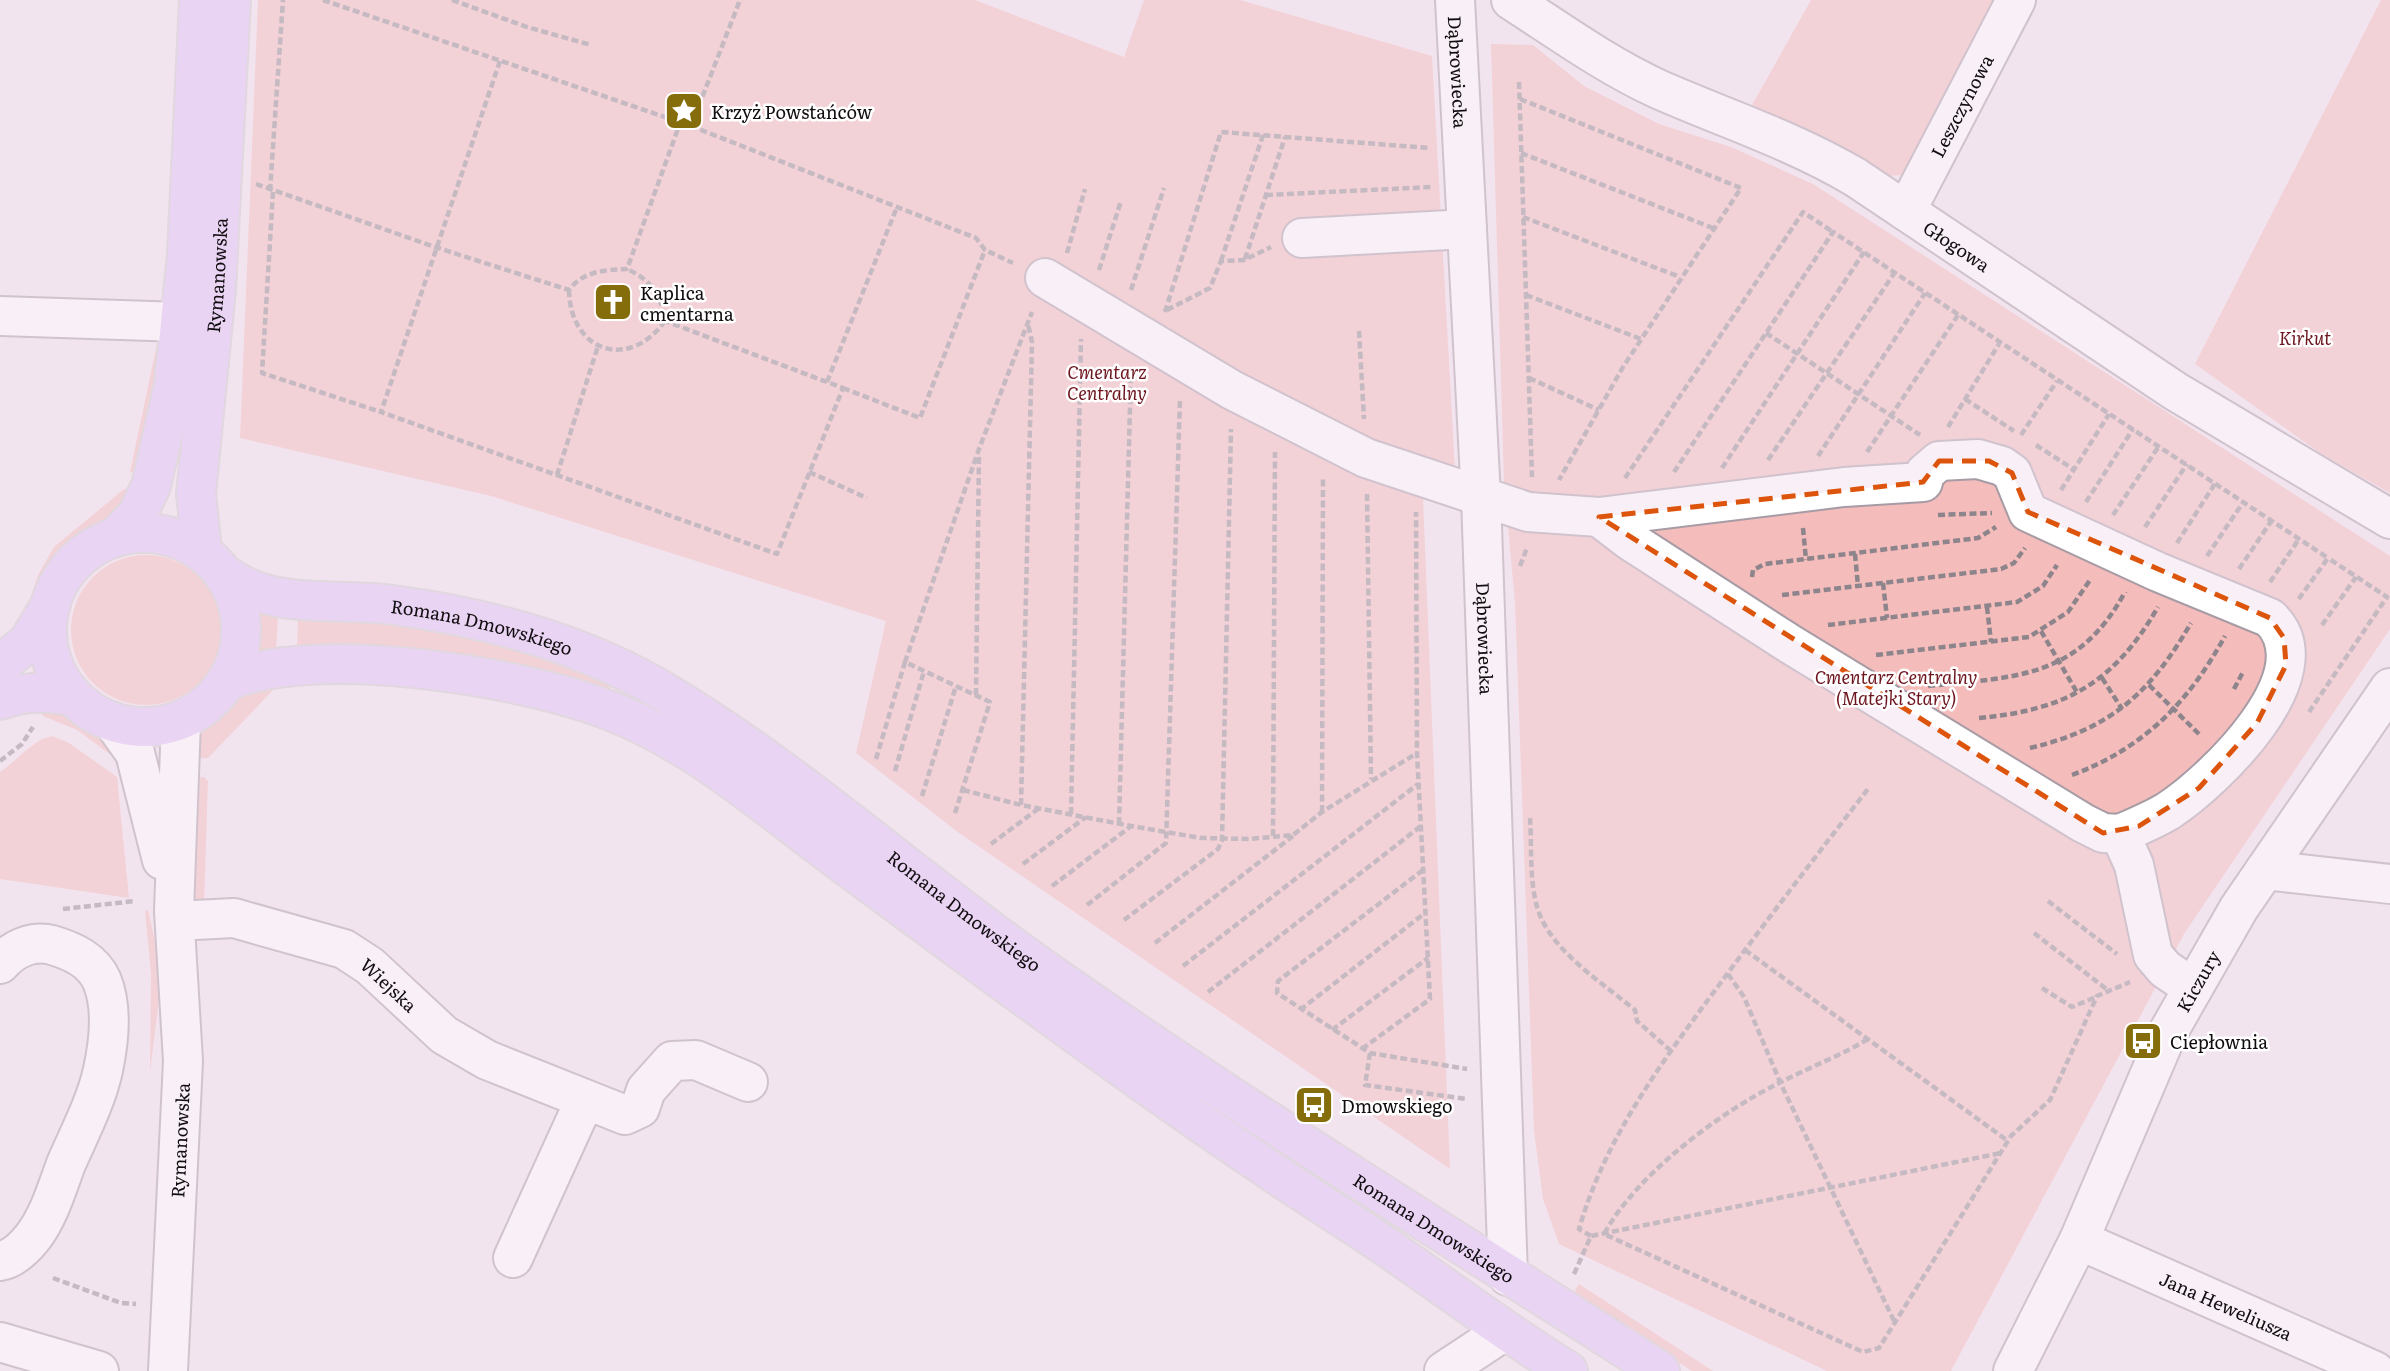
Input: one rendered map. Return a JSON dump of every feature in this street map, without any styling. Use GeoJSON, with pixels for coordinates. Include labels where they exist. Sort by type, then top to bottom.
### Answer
{"type":"FeatureCollection","features":[{"type":"Feature","properties":{"kind":"main road","name":"Rymanowska"},"geometry":{"type":"LineString","coordinates":[[116,537],[137,515],[151,486],[174,384],[181,322],[199,0]]}},
{"type":"Feature","properties":{"kind":"main road","name":"Rymanowska"},"geometry":{"type":"LineString","coordinates":[[213,562],[196,495],[216,290],[231,0]]}},
{"type":"Feature","properties":{"kind":"main road"},"geometry":{"type":"LineString","coordinates":[[0,665],[28,642],[51,604],[60,581],[75,562],[94,546],[116,537],[149,533],[180,539],[213,562],[237,599],[242,627],[239,655],[228,681],[208,704],[181,721],[159,727],[135,727],[113,722],[91,711],[72,696],[58,675],[50,652],[47,628],[51,604]]}},
{"type":"Feature","properties":{"kind":"main road","name":"Romana Dmowskiego"},"geometry":{"type":"LineString","coordinates":[[213,562],[241,587],[270,597],[391,604],[504,627],[603,660],[655,687],[759,756],[1040,967],[1296,1140],[1660,1371]]}},
{"type":"Feature","properties":{"kind":"main road","name":"Romana Dmowskiego"},"geometry":{"type":"LineString","coordinates":[[228,681],[249,671],[286,666],[335,665],[430,670],[534,688],[612,711],[684,746],[1038,1007],[1262,1165],[1394,1252],[1503,1332],[1568,1371]]}},
{"type":"Feature","properties":{"kind":"main road"},"geometry":{"type":"LineString","coordinates":[[0,700],[21,693],[44,691],[72,696]]}},
{"type":"Feature","properties":{"kind":"street","name":"Dąbrowiecka"},"geometry":{"type":"LineString","coordinates":[[1455,0],[1481,497],[1480,1098],[1508,1276]]}},
{"type":"Feature","properties":{"kind":"street","name":"Głogowa"},"geometry":{"type":"LineString","coordinates":[[1511,0],[1609,64],[1658,89],[1808,150],[1906,211],[2175,391],[2390,519]]}},
{"type":"Feature","properties":{"kind":"street","name":"Leszczynowa"},"geometry":{"type":"LineString","coordinates":[[1906,211],[2016,0]]}},
{"type":"Feature","properties":{"kind":"street"},"geometry":{"type":"LineString","coordinates":[[1302,238],[1467,229]]}},
{"type":"Feature","properties":{"kind":"street"},"geometry":{"type":"LineString","coordinates":[[1114,315],[1232,390],[1366,458],[1537,513],[1599,517],[1742,499],[1792,511],[1844,487],[1923,482],[1925,473],[1937,453],[1978,459],[2012,473],[2142,564],[2286,651],[2282,680],[2257,723],[2214,748],[2168,811],[2120,834],[2103,833],[1805,653],[1629,540],[1599,517]]}},
{"type":"Feature","properties":{"kind":"street"},"geometry":{"type":"LineString","coordinates":[[0,316],[181,322],[194,340],[207,380]]}},
{"type":"Feature","properties":{"kind":"street","name":"Kiczury"},"geometry":{"type":"LineString","coordinates":[[2013,1371],[2079,1240],[2167,1034],[2239,908],[2390,688]]}},
{"type":"Feature","properties":{"kind":"street","name":"Rymanowska"},"geometry":{"type":"LineString","coordinates":[[168,1371],[183,1061],[174,916],[181,721]]}},
{"type":"Feature","properties":{"kind":"street","name":"Rymanowska"},"geometry":{"type":"LineString","coordinates":[[113,722],[127,738],[142,772],[174,916]]}},
{"type":"Feature","properties":{"kind":"street"},"geometry":{"type":"LineString","coordinates":[[2120,834],[2134,865],[2147,964],[2165,969],[2193,988]]}},
{"type":"Feature","properties":{"kind":"street"},"geometry":{"type":"LineString","coordinates":[[2265,870],[2390,884]]}},
{"type":"Feature","properties":{"kind":"street","name":"Wiejska"},"geometry":{"type":"LineString","coordinates":[[174,916],[234,918],[344,949],[370,965],[444,1035],[487,1060],[584,1102],[625,1115],[640,1108],[646,1090],[672,1062],[696,1060],[748,1082]]}},
{"type":"Feature","properties":{"kind":"street"},"geometry":{"type":"LineString","coordinates":[[0,964],[7,956],[27,945],[46,944],[67,949],[88,962],[101,978],[107,999],[108,1019],[102,1074],[44,1217],[20,1251],[0,1261]]}},
{"type":"Feature","properties":{"kind":"street"},"geometry":{"type":"LineString","coordinates":[[0,1236],[17,1226],[26,1212],[108,1019]]}},
{"type":"Feature","properties":{"kind":"street"},"geometry":{"type":"LineString","coordinates":[[513,1258],[584,1102]]}},
{"type":"Feature","properties":{"kind":"street","name":"Jana Heweliusza"},"geometry":{"type":"LineString","coordinates":[[2079,1240],[2375,1371]]}},
{"type":"Feature","properties":{"kind":"street"},"geometry":{"type":"LineString","coordinates":[[1444,1371],[1503,1332]]}},
{"type":"Feature","properties":{"kind":"street"},"geometry":{"type":"LineString","coordinates":[[0,1342],[99,1371]]}},
{"type":"Feature","properties":{"kind":"path"},"geometry":{"type":"LineString","coordinates":[[283,0],[262,373],[381,412],[777,554],[843,388]]}},
{"type":"Feature","properties":{"kind":"path"},"geometry":{"type":"LineString","coordinates":[[323,0],[691,126],[976,238],[985,250],[1114,315]]}},
{"type":"Feature","properties":{"kind":"path"},"geometry":{"type":"LineString","coordinates":[[452,0],[527,27],[592,45]]}},
{"type":"Feature","properties":{"kind":"path"},"geometry":{"type":"LineString","coordinates":[[691,126],[740,0]]}},
{"type":"Feature","properties":{"kind":"path"},"geometry":{"type":"LineString","coordinates":[[381,412],[500,61]]}},
{"type":"Feature","properties":{"kind":"path"},"geometry":{"type":"LineString","coordinates":[[1518,82],[1537,513]]}},
{"type":"Feature","properties":{"kind":"path"},"geometry":{"type":"LineString","coordinates":[[1517,574],[1537,513],[1641,338],[1741,188],[1520,99]]}},
{"type":"Feature","properties":{"kind":"path"},"geometry":{"type":"LineString","coordinates":[[627,269],[679,127],[691,126]]}},
{"type":"Feature","properties":{"kind":"path"},"geometry":{"type":"LineString","coordinates":[[1114,315],[1221,132],[1431,148]]}},
{"type":"Feature","properties":{"kind":"path"},"geometry":{"type":"LineString","coordinates":[[1028,323],[1114,315],[1210,288],[1263,135]]}},
{"type":"Feature","properties":{"kind":"path"},"geometry":{"type":"LineString","coordinates":[[1244,260],[1285,137]]}},
{"type":"Feature","properties":{"kind":"path"},"geometry":{"type":"LineString","coordinates":[[1521,153],[1713,228]]}},
{"type":"Feature","properties":{"kind":"path"},"geometry":{"type":"LineString","coordinates":[[251,181],[271,192],[569,290]]}},
{"type":"Feature","properties":{"kind":"path"},"geometry":{"type":"LineString","coordinates":[[1266,195],[1432,187]]}},
{"type":"Feature","properties":{"kind":"path"},"geometry":{"type":"LineString","coordinates":[[1119,824],[1114,315],[1164,188]]}},
{"type":"Feature","properties":{"kind":"path"},"geometry":{"type":"LineString","coordinates":[[1085,190],[1114,315],[1168,832],[1166,844],[1087,905]]}},
{"type":"Feature","properties":{"kind":"path"},"geometry":{"type":"LineString","coordinates":[[1071,814],[1114,315],[1121,201]]}},
{"type":"Feature","properties":{"kind":"path"},"geometry":{"type":"LineString","coordinates":[[827,382],[897,207]]}},
{"type":"Feature","properties":{"kind":"path"},"geometry":{"type":"LineString","coordinates":[[1599,517],[1803,212],[1999,344],[2216,482],[2328,558],[2142,564],[2020,556],[2008,567],[1769,596]]}},
{"type":"Feature","properties":{"kind":"path"},"geometry":{"type":"LineString","coordinates":[[1523,216],[1680,277]]}},
{"type":"Feature","properties":{"kind":"path"},"geometry":{"type":"LineString","coordinates":[[1646,513],[1833,232]]}},
{"type":"Feature","properties":{"kind":"path"},"geometry":{"type":"LineString","coordinates":[[1221,261],[1244,260],[1278,244],[1302,238]]}},
{"type":"Feature","properties":{"kind":"path"},"geometry":{"type":"LineString","coordinates":[[665,321],[920,418],[985,250]]}},
{"type":"Feature","properties":{"kind":"path"},"geometry":{"type":"LineString","coordinates":[[1697,506],[1864,252]]}},
{"type":"Feature","properties":{"kind":"path"},"geometry":{"type":"LineString","coordinates":[[627,269],[642,276],[655,289],[662,303],[665,321],[646,341],[632,347],[614,349],[598,346],[585,338],[577,327],[571,314],[569,290],[576,280],[590,273],[627,269]]}},
{"type":"Feature","properties":{"kind":"path"},"geometry":{"type":"LineString","coordinates":[[1742,499],[1895,272]]}},
{"type":"Feature","properties":{"kind":"path"},"geometry":{"type":"LineString","coordinates":[[1816,526],[1792,511],[1859,394],[1925,293]]}},
{"type":"Feature","properties":{"kind":"path"},"geometry":{"type":"LineString","coordinates":[[1526,295],[1641,338]]}},
{"type":"Feature","properties":{"kind":"path"},"geometry":{"type":"LineString","coordinates":[[1844,487],[1958,315]]}},
{"type":"Feature","properties":{"kind":"path"},"geometry":{"type":"LineString","coordinates":[[876,758],[905,662],[979,449],[1028,323]]}},
{"type":"Feature","properties":{"kind":"path"},"geometry":{"type":"LineString","coordinates":[[1021,805],[1032,355],[1028,323]]}},
{"type":"Feature","properties":{"kind":"path"},"geometry":{"type":"LineString","coordinates":[[1359,331],[1366,458],[1371,780]]}},
{"type":"Feature","properties":{"kind":"path"},"geometry":{"type":"LineString","coordinates":[[1766,333],[1891,416],[1937,453],[1999,344]]}},
{"type":"Feature","properties":{"kind":"path"},"geometry":{"type":"LineString","coordinates":[[557,475],[598,346]]}},
{"type":"Feature","properties":{"kind":"path"},"geometry":{"type":"LineString","coordinates":[[1529,378],[1599,410]]}},
{"type":"Feature","properties":{"kind":"path"},"geometry":{"type":"LineString","coordinates":[[2021,435],[2057,381]]}},
{"type":"Feature","properties":{"kind":"path"},"geometry":{"type":"LineString","coordinates":[[1124,920],[1217,849],[1222,840],[1232,390]]}},
{"type":"Feature","properties":{"kind":"path"},"geometry":{"type":"LineString","coordinates":[[1273,836],[1276,412]]}},
{"type":"Feature","properties":{"kind":"path"},"geometry":{"type":"LineString","coordinates":[[2008,777],[2025,750],[2089,728],[2122,709],[2149,685],[2176,649],[2142,564],[2109,414]]}},
{"type":"Feature","properties":{"kind":"path"},"geometry":{"type":"LineString","coordinates":[[2048,802],[2063,779],[2123,752],[2175,710],[2198,681],[2142,564],[2133,429]]}},
{"type":"Feature","properties":{"kind":"path"},"geometry":{"type":"LineString","coordinates":[[1322,813],[1323,453],[1326,437]]}},
{"type":"Feature","properties":{"kind":"path"},"geometry":{"type":"LineString","coordinates":[[1947,740],[1967,722],[2042,708],[2078,694],[2102,678],[2128,653],[2159,446]]}},
{"type":"Feature","properties":{"kind":"path"},"geometry":{"type":"LineString","coordinates":[[975,695],[979,449]]}},
{"type":"Feature","properties":{"kind":"path"},"geometry":{"type":"LineString","coordinates":[[1904,714],[1919,690],[1927,686],[2018,676],[2060,662],[2082,649],[2105,625],[2142,564],[2187,464]]}},
{"type":"Feature","properties":{"kind":"path"},"geometry":{"type":"LineString","coordinates":[[809,472],[867,498]]}},
{"type":"Feature","properties":{"kind":"path"},"geometry":{"type":"LineString","coordinates":[[1362,1049],[1430,999],[1418,753],[1416,476]]}},
{"type":"Feature","properties":{"kind":"path"},"geometry":{"type":"LineString","coordinates":[[2142,564],[2216,482]]}},
{"type":"Feature","properties":{"kind":"path"},"geometry":{"type":"LineString","coordinates":[[1871,656],[2029,637],[2041,631],[2075,604],[2244,501]]}},
{"type":"Feature","properties":{"kind":"path"},"geometry":{"type":"LineString","coordinates":[[1930,516],[2142,564]]}},
{"type":"Feature","properties":{"kind":"path"},"geometry":{"type":"LineString","coordinates":[[1746,568],[1753,570],[1765,564],[1978,538],[1992,531],[2142,564],[2272,520]]}},
{"type":"Feature","properties":{"kind":"path"},"geometry":{"type":"LineString","coordinates":[[1805,653],[1823,627],[2017,602],[2035,592],[2049,578],[2299,539]]}},
{"type":"Feature","properties":{"kind":"path"},"geometry":{"type":"LineString","coordinates":[[1855,554],[1858,586]]}},
{"type":"Feature","properties":{"kind":"path"},"geometry":{"type":"LineString","coordinates":[[1751,582],[1753,570]]}},
{"type":"Feature","properties":{"kind":"path"},"geometry":{"type":"LineString","coordinates":[[2322,625],[2356,576]]}},
{"type":"Feature","properties":{"kind":"path"},"geometry":{"type":"LineString","coordinates":[[1883,583],[1887,618]]}},
{"type":"Feature","properties":{"kind":"path"},"geometry":{"type":"LineString","coordinates":[[1987,607],[1991,642]]}},
{"type":"Feature","properties":{"kind":"path"},"geometry":{"type":"LineString","coordinates":[[2041,631],[2078,694]]}},
{"type":"Feature","properties":{"kind":"path"},"geometry":{"type":"LineString","coordinates":[[905,662],[990,702],[956,813]]}},
{"type":"Feature","properties":{"kind":"path"},"geometry":{"type":"LineString","coordinates":[[2229,699],[2247,664]]}},
{"type":"Feature","properties":{"kind":"path"},"geometry":{"type":"LineString","coordinates":[[895,771],[924,671]]}},
{"type":"Feature","properties":{"kind":"path"},"geometry":{"type":"LineString","coordinates":[[2102,678],[2122,709]]}},
{"type":"Feature","properties":{"kind":"path"},"geometry":{"type":"LineString","coordinates":[[922,796],[956,685]]}},
{"type":"Feature","properties":{"kind":"path"},"geometry":{"type":"LineString","coordinates":[[2149,685],[2214,748]]}},
{"type":"Feature","properties":{"kind":"path"},"geometry":{"type":"LineString","coordinates":[[0,761],[22,744],[33,727]]}},
{"type":"Feature","properties":{"kind":"path"},"geometry":{"type":"LineString","coordinates":[[2207,728],[2214,748]]}},
{"type":"Feature","properties":{"kind":"path"},"geometry":{"type":"LineString","coordinates":[[2192,743],[2214,748]]}},
{"type":"Feature","properties":{"kind":"path"},"geometry":{"type":"LineString","coordinates":[[1155,943],[1322,813],[1418,753]]}},
{"type":"Feature","properties":{"kind":"path"},"geometry":{"type":"LineString","coordinates":[[1183,966],[1419,783]]}},
{"type":"Feature","properties":{"kind":"path"},"geometry":{"type":"LineString","coordinates":[[1868,789],[1671,1051],[1618,1133],[1591,1187],[1579,1229],[1591,1236],[1604,1234],[1828,1186],[2002,1153]]}},
{"type":"Feature","properties":{"kind":"path"},"geometry":{"type":"LineString","coordinates":[[963,790],[1021,805],[1131,827],[1222,840],[1293,835]]}},
{"type":"Feature","properties":{"kind":"path"},"geometry":{"type":"LineString","coordinates":[[991,844],[1038,808]]}},
{"type":"Feature","properties":{"kind":"path"},"geometry":{"type":"LineString","coordinates":[[1530,808],[1536,900],[1545,925],[1572,956],[1635,1010],[1637,1021],[1671,1051]]}},
{"type":"Feature","properties":{"kind":"path"},"geometry":{"type":"LineString","coordinates":[[1023,864],[1086,817]]}},
{"type":"Feature","properties":{"kind":"path"},"geometry":{"type":"LineString","coordinates":[[1208,992],[1422,826]]}},
{"type":"Feature","properties":{"kind":"path"},"geometry":{"type":"LineString","coordinates":[[1052,886],[1131,827]]}},
{"type":"Feature","properties":{"kind":"path"},"geometry":{"type":"LineString","coordinates":[[1424,870],[1278,981],[1277,993],[1370,1053],[1469,1069],[1469,1079]]}},
{"type":"Feature","properties":{"kind":"path"},"geometry":{"type":"LineString","coordinates":[[63,909],[135,901]]}},
{"type":"Feature","properties":{"kind":"path"},"geometry":{"type":"LineString","coordinates":[[2042,988],[2072,1007],[2136,979],[2147,964],[2048,901]]}},
{"type":"Feature","properties":{"kind":"path"},"geometry":{"type":"LineString","coordinates":[[1300,1010],[1426,912]]}},
{"type":"Feature","properties":{"kind":"path"},"geometry":{"type":"LineString","coordinates":[[2034,933],[2109,991]]}},
{"type":"Feature","properties":{"kind":"path"},"geometry":{"type":"LineString","coordinates":[[1745,950],[2008,1141]]}},
{"type":"Feature","properties":{"kind":"path"},"geometry":{"type":"LineString","coordinates":[[1332,1030],[1429,957]]}},
{"type":"Feature","properties":{"kind":"path"},"geometry":{"type":"LineString","coordinates":[[1728,974],[1744,997],[1828,1186],[1895,1323]]}},
{"type":"Feature","properties":{"kind":"path"},"geometry":{"type":"LineString","coordinates":[[1604,1234],[1863,1352],[1880,1348],[2008,1141],[2050,1100],[2097,996]]}},
{"type":"Feature","properties":{"kind":"path"},"geometry":{"type":"LineString","coordinates":[[1604,1234],[1616,1211],[1659,1168],[1713,1124],[1780,1082],[1868,1039]]}},
{"type":"Feature","properties":{"kind":"path"},"geometry":{"type":"LineString","coordinates":[[1370,1053],[1365,1085],[1480,1098]]}},
{"type":"Feature","properties":{"kind":"path"},"geometry":{"type":"LineString","coordinates":[[1574,1275],[1591,1236]]}},
{"type":"Feature","properties":{"kind":"path"},"geometry":{"type":"LineString","coordinates":[[53,1278],[121,1303],[136,1304]]}},
{"type":"Feature","properties":{"kind":"highlighted area"},"geometry":{"type":"Polygon","coordinates":[[[1939,461],[1989,461],[2012,473],[2028,512],[2270,618],[2284,638],[2286,665],[2257,723],[2199,788],[2139,826],[2103,833],[1599,517],[1923,482],[1939,461]]]}},
{"type":"Feature","properties":{"kind":"green space","name":"Cmentarz Centralny"},"geometry":{"type":"Polygon","coordinates":[[[258,0],[975,0],[1124,57],[1144,0],[1240,0],[1432,56],[1455,470],[1423,497],[1450,1169],[959,833],[856,753],[886,621],[491,496],[240,438],[258,0]]]}},
{"type":"Feature","properties":{"kind":"green space"},"geometry":{"type":"Polygon","coordinates":[[[1811,0],[1999,0],[1904,175],[1887,176],[1752,105],[1811,0]]]}},
{"type":"Feature","properties":{"kind":"green space","name":"Kirkut"},"geometry":{"type":"Polygon","coordinates":[[[2381,0],[2390,0],[2390,493],[2323,455],[2195,364],[2381,0]]]}},
{"type":"Feature","properties":{"kind":"green space","name":"Cmentarz Centralny (Matejki Stary)"},"geometry":{"type":"Polygon","coordinates":[[[1491,44],[1533,45],[1584,86],[1659,124],[1731,147],[1813,184],[2390,556],[2390,629],[2184,934],[1951,1371],[1827,1371],[1559,1244],[1543,1199],[1534,1131],[1515,603],[1504,483],[1491,44]]]}},
{"type":"Feature","properties":{"kind":"green space"},"geometry":{"type":"Polygon","coordinates":[[[157,344],[162,352],[140,475],[130,472],[157,344]]]}},
{"type":"Feature","properties":{"kind":"green space"},"geometry":{"type":"Polygon","coordinates":[[[124,489],[137,493],[113,521],[72,547],[60,558],[42,594],[24,617],[38,575],[54,547],[124,489]]]}},
{"type":"Feature","properties":{"kind":"green space"},"geometry":{"type":"Polygon","coordinates":[[[146,555],[175,560],[199,577],[216,601],[221,630],[216,659],[199,683],[175,700],[146,705],[117,700],[93,683],[76,659],[71,630],[76,601],[93,577],[117,560],[146,555]]]}},
{"type":"Feature","properties":{"kind":"green space"},"geometry":{"type":"Polygon","coordinates":[[[253,611],[278,615],[276,653],[253,652],[253,611]]]}},
{"type":"Feature","properties":{"kind":"green space"},"geometry":{"type":"Polygon","coordinates":[[[298,612],[472,630],[612,684],[605,691],[297,652],[298,612]]]}},
{"type":"Feature","properties":{"kind":"green space"},"geometry":{"type":"Polygon","coordinates":[[[277,686],[208,758],[189,759],[203,726],[242,690],[277,686]]]}},
{"type":"Feature","properties":{"kind":"green space"},"geometry":{"type":"Polygon","coordinates":[[[36,707],[67,713],[88,721],[105,737],[122,763],[77,730],[43,716],[36,707]]]}},
{"type":"Feature","properties":{"kind":"green space"},"geometry":{"type":"Polygon","coordinates":[[[52,736],[69,743],[117,777],[129,898],[0,879],[0,772],[32,746],[52,736]]]}},
{"type":"Feature","properties":{"kind":"green space"},"geometry":{"type":"Polygon","coordinates":[[[204,777],[208,781],[204,905],[195,901],[189,778],[204,777]]]}},
{"type":"Feature","properties":{"kind":"green space"},"geometry":{"type":"Polygon","coordinates":[[[148,910],[158,954],[160,991],[150,1072],[151,974],[145,911],[148,910]]]}},
{"type":"Feature","properties":{"kind":"green space"},"geometry":{"type":"Polygon","coordinates":[[[1579,1284],[1713,1371],[1692,1371],[1577,1296],[1575,1290],[1579,1284]]]}},
{"type":"Feature","properties":{"kind":"place","name":"Krzyż Powstańców"},"geometry":{"type":"Point","coordinates":[684,111]}},
{"type":"Feature","properties":{"kind":"place","name":"Kaplica cmentarna"},"geometry":{"type":"Point","coordinates":[613,302]}},
{"type":"Feature","properties":{"kind":"place","name":"Ciepłownia"},"geometry":{"type":"Point","coordinates":[2143,1041]}},
{"type":"Feature","properties":{"kind":"place","name":"Dmowskiego"},"geometry":{"type":"Point","coordinates":[1314,1105]}}]}
